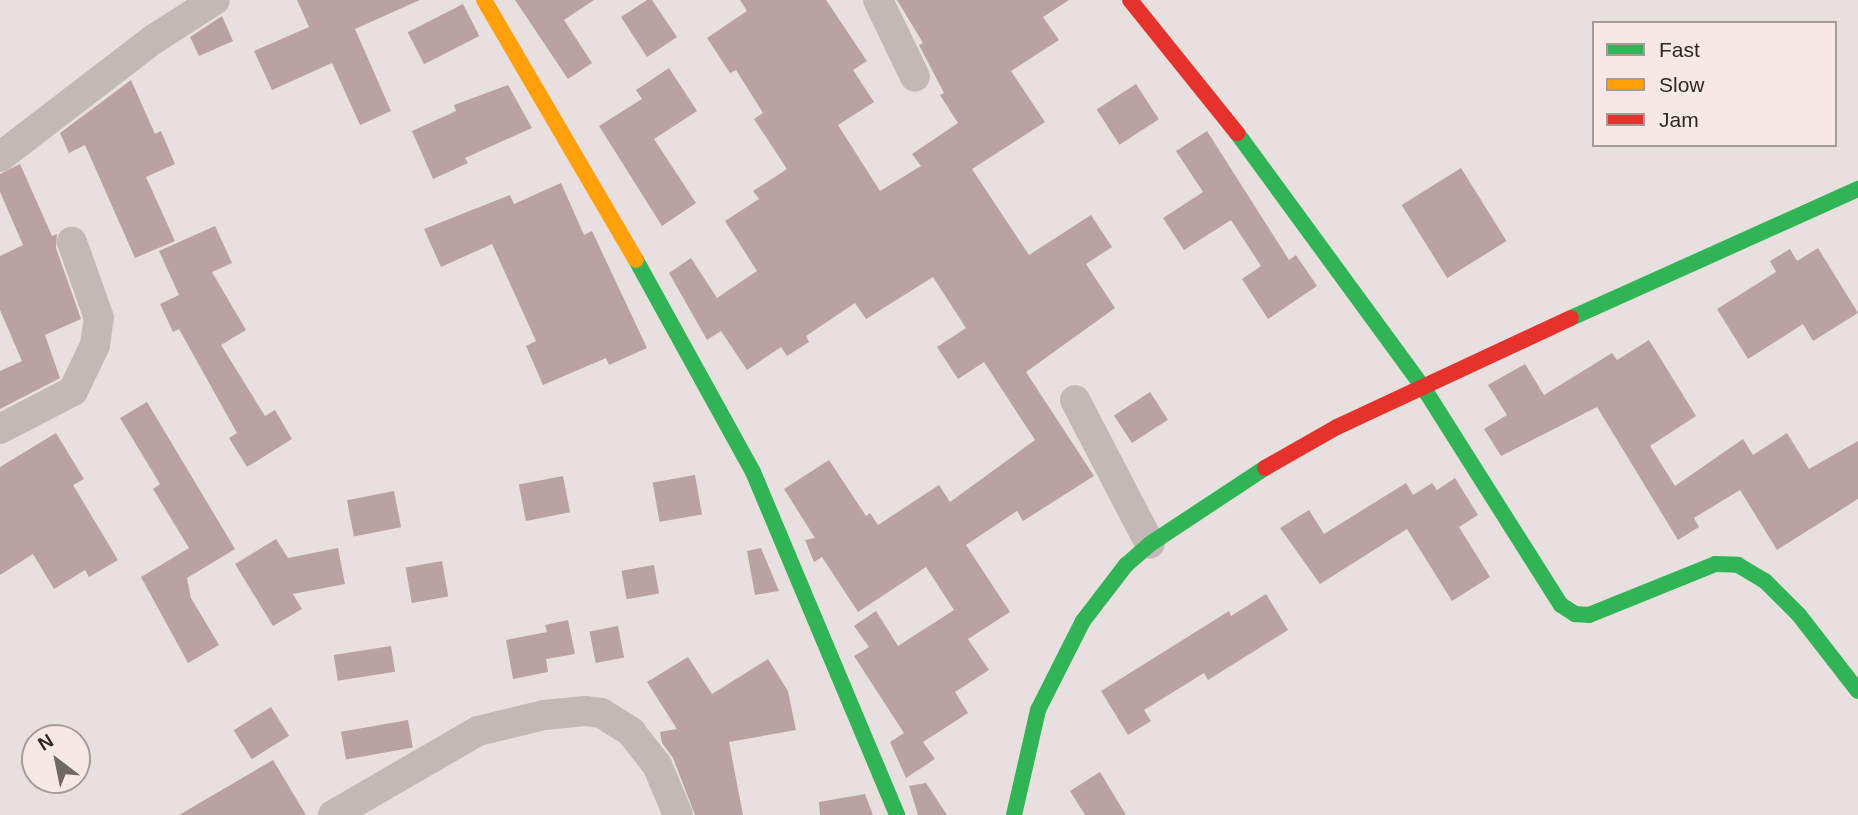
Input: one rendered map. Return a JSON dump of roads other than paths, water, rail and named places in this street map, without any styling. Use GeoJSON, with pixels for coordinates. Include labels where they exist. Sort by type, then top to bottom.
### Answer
{"type":"FeatureCollection","features":[{"type":"Feature","properties":{"kind":"street"},"geometry":{"type":"LineString","coordinates":[[0,157],[154,39],[215,0]]}},
{"type":"Feature","properties":{"kind":"street"},"geometry":{"type":"LineString","coordinates":[[484,0],[712,391],[753,472],[897,815]]}},
{"type":"Feature","properties":{"kind":"street"},"geometry":{"type":"LineString","coordinates":[[878,0],[915,77]]}},
{"type":"Feature","properties":{"kind":"street"},"geometry":{"type":"LineString","coordinates":[[1130,0],[1197,78],[1393,347],[1567,610],[1590,615],[1694,571],[1715,564],[1738,565],[1765,581],[1799,615],[1858,691]]}},
{"type":"Feature","properties":{"kind":"street"},"geometry":{"type":"LineString","coordinates":[[1014,815],[1038,710],[1083,621],[1148,540],[1251,475],[1417,381],[1858,189]]}},
{"type":"Feature","properties":{"kind":"street"},"geometry":{"type":"LineString","coordinates":[[0,429],[73,391],[95,345],[99,318],[72,242]]}},
{"type":"Feature","properties":{"kind":"street"},"geometry":{"type":"LineString","coordinates":[[1075,400],[1123,498],[1148,540]]}},
{"type":"Feature","properties":{"kind":"street"},"geometry":{"type":"LineString","coordinates":[[333,815],[478,731],[544,715],[585,711],[616,720],[631,732],[657,765],[678,815]]}}]}
